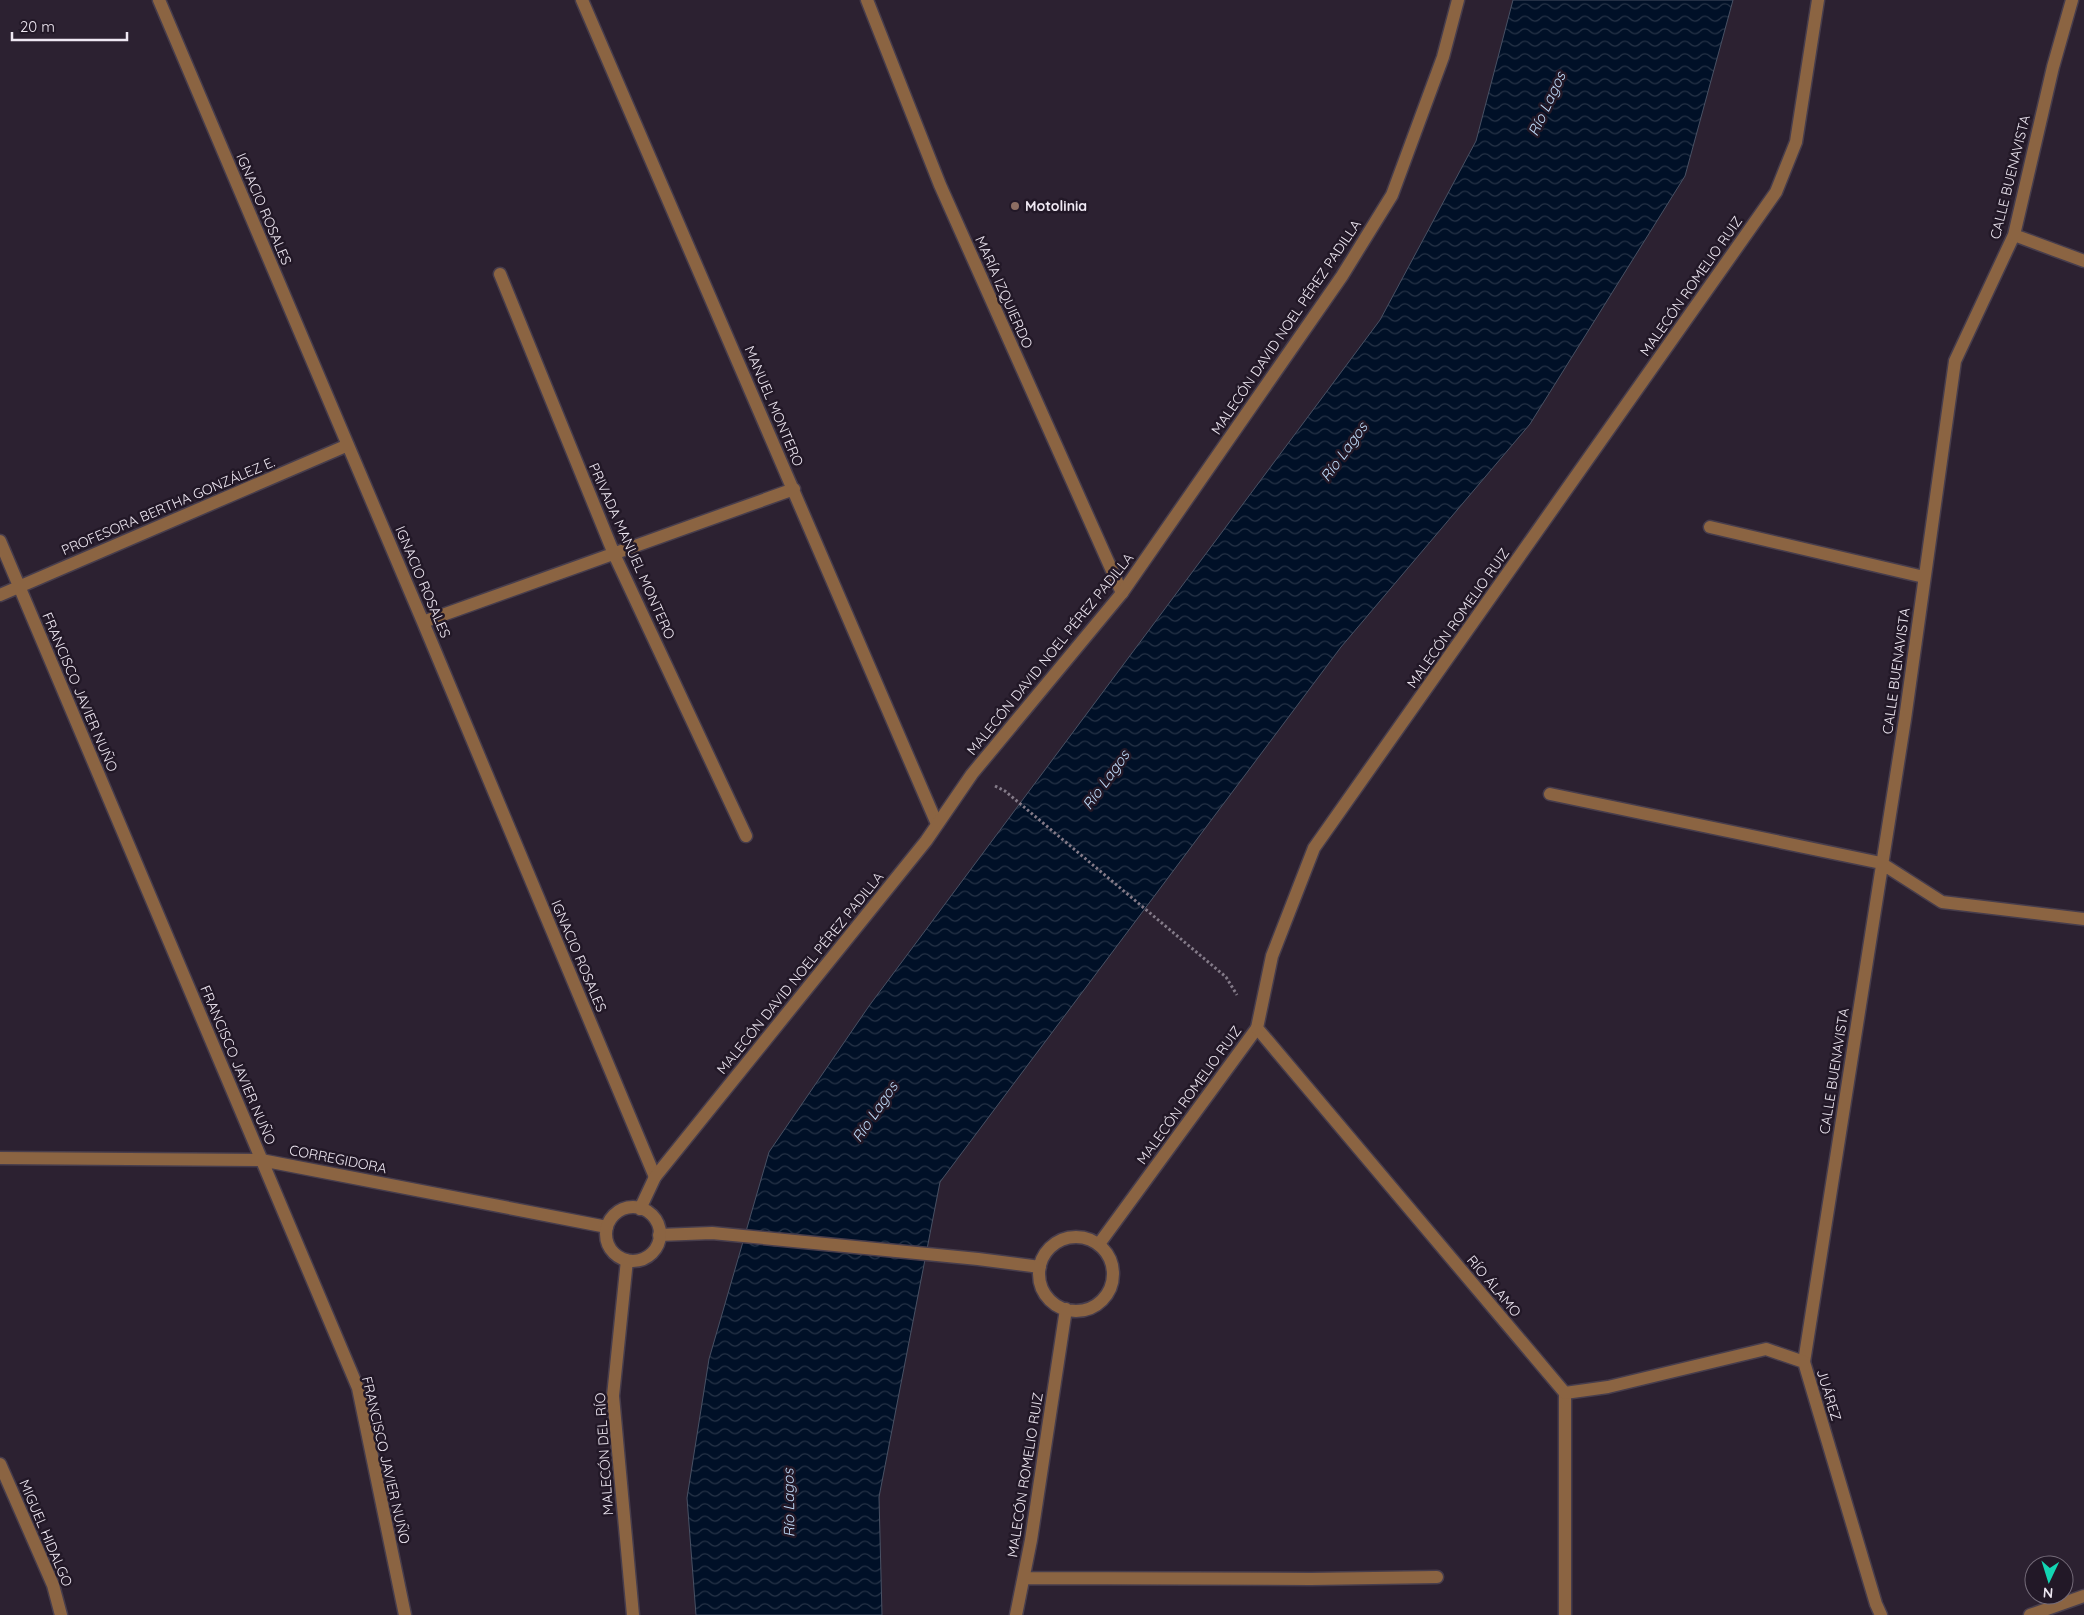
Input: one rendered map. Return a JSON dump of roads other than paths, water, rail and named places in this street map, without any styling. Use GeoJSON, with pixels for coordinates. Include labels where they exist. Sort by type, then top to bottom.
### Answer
{"type":"FeatureCollection","features":[{"type":"Feature","properties":{"kind":"street","name":"IGNACIO ROSALES"},"geometry":{"type":"LineString","coordinates":[[159,0],[348,444],[655,1177]]}},
{"type":"Feature","properties":{"kind":"street","name":"MANUEL MONTERO"},"geometry":{"type":"LineString","coordinates":[[582,0],[937,824]]}},
{"type":"Feature","properties":{"kind":"street","name":"MARÍA IZQUIERDO"},"geometry":{"type":"LineString","coordinates":[[867,0],[940,185],[1122,593]]}},
{"type":"Feature","properties":{"kind":"street","name":"MALECÓN DAVID NOEL PÉREZ PADILLA"},"geometry":{"type":"LineString","coordinates":[[640,1208],[655,1177],[926,841],[972,774],[1122,593],[1342,276],[1392,195],[1443,57],[1458,0]]}},
{"type":"Feature","properties":{"kind":"street","name":"MALECÓN ROMELIO RUIZ"},"geometry":{"type":"LineString","coordinates":[[1099,1244],[1257,1028],[1272,956],[1314,848],[1776,192],[1796,142],[1818,0]]}},
{"type":"Feature","properties":{"kind":"street","name":"CALLE BUENAVISTA"},"geometry":{"type":"LineString","coordinates":[[1804,1362],[1905,720],[1956,361],[2014,235],[2053,67],[2072,0]]}},
{"type":"Feature","properties":{"kind":"street"},"geometry":{"type":"LineString","coordinates":[[2014,235],[2084,261]]}},
{"type":"Feature","properties":{"kind":"street","name":"PRIVADA MANUEL MONTERO"},"geometry":{"type":"LineString","coordinates":[[500,274],[614,554],[746,836]]}},
{"type":"Feature","properties":{"kind":"street","name":"PROFESORA BERTHA GONZÁLEZ E."},"geometry":{"type":"LineString","coordinates":[[0,595],[348,444]]}},
{"type":"Feature","properties":{"kind":"street"},"geometry":{"type":"LineString","coordinates":[[423,622],[794,489]]}},
{"type":"Feature","properties":{"kind":"street"},"geometry":{"type":"LineString","coordinates":[[1710,527],[1924,577]]}},
{"type":"Feature","properties":{"kind":"street","name":"FRANCISCO JAVIER NUÑO"},"geometry":{"type":"LineString","coordinates":[[0,541],[358,1388],[405,1615]]}},
{"type":"Feature","properties":{"kind":"street"},"geometry":{"type":"LineString","coordinates":[[1550,794],[1881,864],[1942,902],[2084,920]]}},
{"type":"Feature","properties":{"kind":"street","name":"RÍO ÁLAMO"},"geometry":{"type":"LineString","coordinates":[[1257,1028],[1565,1393]]}},
{"type":"Feature","properties":{"kind":"street","name":"CORREGIDORA"},"geometry":{"type":"LineString","coordinates":[[0,1158],[261,1160],[607,1227]]}},
{"type":"Feature","properties":{"kind":"street"},"geometry":{"type":"LineString","coordinates":[[631,1207],[640,1208],[655,1218],[659,1235],[658,1244],[648,1256],[642,1259],[626,1260],[618,1257],[612,1251],[608,1244],[607,1227],[610,1219],[623,1209],[631,1207]]}},
{"type":"Feature","properties":{"kind":"street"},"geometry":{"type":"LineString","coordinates":[[659,1235],[712,1233],[978,1259],[1040,1267]]}},
{"type":"Feature","properties":{"kind":"street"},"geometry":{"type":"LineString","coordinates":[[1076,1236],[1099,1244],[1107,1254],[1112,1266],[1113,1278],[1110,1290],[1102,1300],[1091,1307],[1079,1310],[1066,1309],[1056,1305],[1045,1293],[1039,1278],[1044,1255],[1052,1246],[1063,1239],[1076,1236]]}},
{"type":"Feature","properties":{"kind":"street","name":"MALECÓN DEL RÍO"},"geometry":{"type":"LineString","coordinates":[[626,1260],[613,1396],[634,1615]]}},
{"type":"Feature","properties":{"kind":"street","name":"MALECÓN ROMELIO RUIZ"},"geometry":{"type":"LineString","coordinates":[[1016,1615],[1031,1540],[1066,1309]]}},
{"type":"Feature","properties":{"kind":"street","name":"JUÁREZ"},"geometry":{"type":"LineString","coordinates":[[1565,1393],[1608,1387],[1766,1349],[1804,1362],[1880,1615]]}},
{"type":"Feature","properties":{"kind":"street"},"geometry":{"type":"LineString","coordinates":[[1565,1393],[1565,1615]]}},
{"type":"Feature","properties":{"kind":"street","name":"MIGUEL HIDALGO"},"geometry":{"type":"LineString","coordinates":[[0,1464],[53,1585],[61,1615]]}},
{"type":"Feature","properties":{"kind":"street"},"geometry":{"type":"LineString","coordinates":[[1024,1578],[1311,1579],[1437,1577]]}},
{"type":"Feature","properties":{"kind":"street"},"geometry":{"type":"LineString","coordinates":[[2030,1615],[2084,1596]]}},
{"type":"Feature","properties":{"kind":"water","name":"Río Lagos"},"geometry":{"type":"Polygon","coordinates":[[[1513,0],[1733,0],[1685,176],[1530,424],[1341,647],[940,1182],[879,1497],[882,1615],[696,1615],[687,1498],[709,1359],[769,1152],[869,1006],[1380,320],[1476,141],[1513,0]]]}},
{"type":"Feature","properties":{"kind":"place","name":"Motolinia"},"geometry":{"type":"Point","coordinates":[1015,206]}}]}
